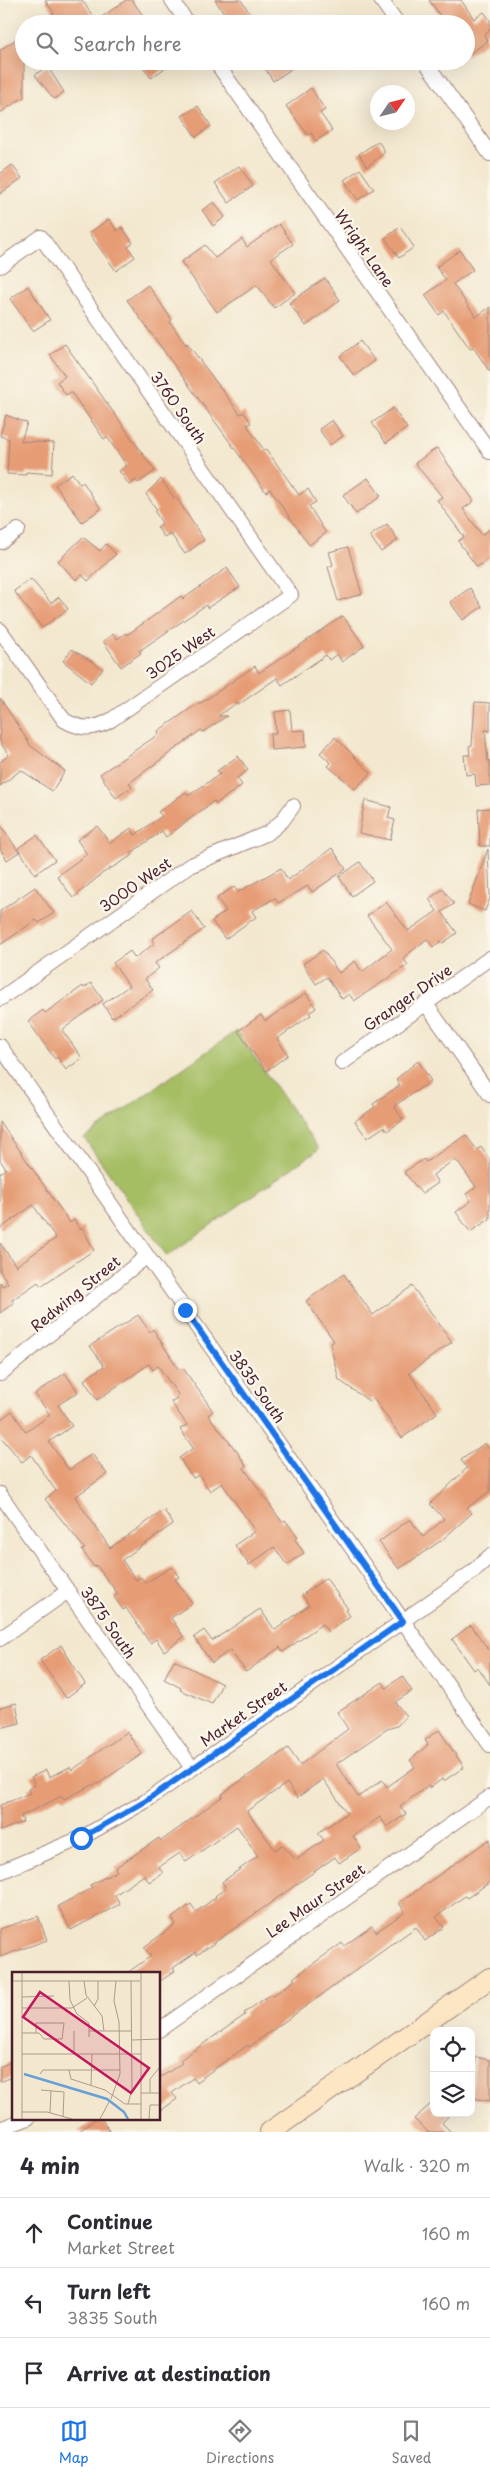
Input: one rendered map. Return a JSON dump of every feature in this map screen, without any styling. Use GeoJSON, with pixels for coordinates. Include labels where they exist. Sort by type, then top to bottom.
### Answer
{"type":"FeatureCollection","features":[{"type":"Feature","properties":{"kind":"main road"},"geometry":{"type":"LineString","coordinates":[[270,2132],[490,1978]]}},
{"type":"Feature","properties":{"kind":"street"},"geometry":{"type":"LineString","coordinates":[[172,0],[182,15]]}},
{"type":"Feature","properties":{"kind":"street"},"geometry":{"type":"LineString","coordinates":[[381,0],[392,15]]}},
{"type":"Feature","properties":{"kind":"street","name":"Wright Lane"},"geometry":{"type":"LineString","coordinates":[[221,70],[490,452]]}},
{"type":"Feature","properties":{"kind":"street"},"geometry":{"type":"LineString","coordinates":[[430,70],[490,154]]}},
{"type":"Feature","properties":{"kind":"street","name":"3760 South"},"geometry":{"type":"LineString","coordinates":[[0,266],[41,237],[291,595]]}},
{"type":"Feature","properties":{"kind":"street"},"geometry":{"type":"LineString","coordinates":[[0,542],[18,530]]}},
{"type":"Feature","properties":{"kind":"street","name":"3025 West"},"geometry":{"type":"LineString","coordinates":[[0,630],[59,714],[70,723],[84,728],[94,727],[111,720],[291,595]]}},
{"type":"Feature","properties":{"kind":"street","name":"3000 West"},"geometry":{"type":"LineString","coordinates":[[0,999],[189,866],[268,832],[282,821],[293,806]]}},
{"type":"Feature","properties":{"kind":"street","name":"Granger Drive"},"geometry":{"type":"LineString","coordinates":[[342,1063],[490,958]]}},
{"type":"Feature","properties":{"kind":"street"},"geometry":{"type":"LineString","coordinates":[[426,1004],[490,1095]]}},
{"type":"Feature","properties":{"kind":"street","name":"3835 South"},"geometry":{"type":"LineString","coordinates":[[0,1046],[490,1745]]}},
{"type":"Feature","properties":{"kind":"street","name":"Redwing Street"},"geometry":{"type":"LineString","coordinates":[[0,1374],[147,1256]]}},
{"type":"Feature","properties":{"kind":"street","name":"3875 South"},"geometry":{"type":"LineString","coordinates":[[0,1494],[192,1768]]}},
{"type":"Feature","properties":{"kind":"street","name":"Market Street"},"geometry":{"type":"LineString","coordinates":[[0,1872],[81,1838],[146,1801],[471,1573],[490,1556]]}},
{"type":"Feature","properties":{"kind":"street"},"geometry":{"type":"LineString","coordinates":[[0,1639],[68,1591]]}},
{"type":"Feature","properties":{"kind":"street","name":"Lee Maur Street"},"geometry":{"type":"LineString","coordinates":[[160,2029],[490,1797]]}},
{"type":"Feature","properties":{"kind":"street"},"geometry":{"type":"LineString","coordinates":[[0,2129],[23,2120]]}},
{"type":"Feature","properties":{"kind":"green space"},"geometry":{"type":"Polygon","coordinates":[[[236,1031],[319,1149],[167,1256],[84,1138],[236,1031]]]}},
{"type":"Feature","properties":{"kind":"building"},"geometry":{"type":"Polygon","coordinates":[[[45,0],[82,0],[92,15],[51,15],[54,13],[45,0]]]}},
{"type":"Feature","properties":{"kind":"building"},"geometry":{"type":"Polygon","coordinates":[[[126,0],[132,0],[143,15],[105,15],[126,0]]]}},
{"type":"Feature","properties":{"kind":"building"},"geometry":{"type":"Polygon","coordinates":[[[215,0],[241,0],[251,15],[226,15],[215,0]]]}},
{"type":"Feature","properties":{"kind":"building"},"geometry":{"type":"Polygon","coordinates":[[[429,0],[461,0],[471,15],[440,15],[429,0]]]}},
{"type":"Feature","properties":{"kind":"building"},"geometry":{"type":"Polygon","coordinates":[[[484,12],[490,20],[490,30],[484,35],[488,41],[475,50],[475,18],[484,12]]]}},
{"type":"Feature","properties":{"kind":"building"},"geometry":{"type":"Polygon","coordinates":[[[15,40],[15,70],[24,70],[24,97],[0,113],[0,50],[15,40]]]}},
{"type":"Feature","properties":{"kind":"building"},"geometry":{"type":"Polygon","coordinates":[[[42,70],[50,70],[64,92],[54,99],[35,75],[42,70]]]}},
{"type":"Feature","properties":{"kind":"building"},"geometry":{"type":"Polygon","coordinates":[[[145,70],[162,70],[151,78],[145,70]]]}},
{"type":"Feature","properties":{"kind":"building"},"geometry":{"type":"Polygon","coordinates":[[[266,70],[290,70],[273,81],[266,70]]]}},
{"type":"Feature","properties":{"kind":"building"},"geometry":{"type":"Polygon","coordinates":[[[311,88],[325,110],[320,113],[332,130],[316,141],[311,133],[308,135],[286,106],[311,88]]]}},
{"type":"Feature","properties":{"kind":"building"},"geometry":{"type":"Polygon","coordinates":[[[198,106],[211,126],[196,137],[182,116],[198,106]]]}},
{"type":"Feature","properties":{"kind":"building"},"geometry":{"type":"Polygon","coordinates":[[[378,141],[385,152],[367,167],[359,154],[378,141]]]}},
{"type":"Feature","properties":{"kind":"building"},"geometry":{"type":"Polygon","coordinates":[[[12,165],[22,178],[0,194],[0,174],[12,165]]]}},
{"type":"Feature","properties":{"kind":"building"},"geometry":{"type":"Polygon","coordinates":[[[239,166],[253,186],[229,203],[215,183],[239,166]]]}},
{"type":"Feature","properties":{"kind":"building"},"geometry":{"type":"Polygon","coordinates":[[[360,169],[374,189],[358,200],[344,180],[360,169]]]}},
{"type":"Feature","properties":{"kind":"building"},"geometry":{"type":"Polygon","coordinates":[[[214,202],[225,217],[213,226],[202,210],[214,202]]]}},
{"type":"Feature","properties":{"kind":"building"},"geometry":{"type":"Polygon","coordinates":[[[109,219],[117,231],[122,227],[133,243],[128,247],[135,257],[116,271],[89,233],[109,219]]]}},
{"type":"Feature","properties":{"kind":"building"},"geometry":{"type":"Polygon","coordinates":[[[279,224],[293,244],[271,259],[295,293],[274,308],[257,285],[217,312],[181,262],[205,245],[215,258],[242,239],[247,247],[279,224]]]}},
{"type":"Feature","properties":{"kind":"building"},"geometry":{"type":"Polygon","coordinates":[[[400,227],[414,247],[399,258],[385,238],[400,227]]]}},
{"type":"Feature","properties":{"kind":"building"},"geometry":{"type":"Polygon","coordinates":[[[460,250],[473,270],[453,284],[476,317],[490,307],[490,372],[473,347],[470,349],[444,311],[439,315],[425,295],[446,280],[436,267],[460,250]]]}},
{"type":"Feature","properties":{"kind":"building"},"geometry":{"type":"Polygon","coordinates":[[[325,278],[340,300],[306,326],[289,303],[325,278]]]}},
{"type":"Feature","properties":{"kind":"building"},"geometry":{"type":"Polygon","coordinates":[[[148,285],[172,320],[170,322],[186,345],[187,343],[240,414],[244,412],[251,423],[247,425],[299,495],[308,489],[316,502],[309,506],[326,533],[309,545],[270,489],[266,492],[127,300],[148,285]]]}},
{"type":"Feature","properties":{"kind":"building"},"geometry":{"type":"Polygon","coordinates":[[[28,286],[50,320],[33,331],[10,299],[28,286]]]}},
{"type":"Feature","properties":{"kind":"building"},"geometry":{"type":"Polygon","coordinates":[[[360,341],[375,361],[354,376],[340,356],[360,341]]]}},
{"type":"Feature","properties":{"kind":"building"},"geometry":{"type":"Polygon","coordinates":[[[65,344],[155,471],[138,483],[136,480],[129,485],[119,471],[127,466],[107,437],[104,439],[71,392],[66,395],[57,382],[65,376],[50,355],[65,344]]]}},
{"type":"Feature","properties":{"kind":"building"},"geometry":{"type":"Polygon","coordinates":[[[393,408],[407,428],[386,443],[372,423],[393,408]]]}},
{"type":"Feature","properties":{"kind":"building"},"geometry":{"type":"Polygon","coordinates":[[[6,415],[27,423],[21,441],[54,443],[52,474],[26,472],[26,475],[7,474],[9,439],[0,436],[6,415]]]}},
{"type":"Feature","properties":{"kind":"building"},"geometry":{"type":"Polygon","coordinates":[[[332,420],[343,436],[330,445],[319,429],[332,420]]]}},
{"type":"Feature","properties":{"kind":"building"},"geometry":{"type":"Polygon","coordinates":[[[437,448],[474,501],[463,509],[482,535],[490,529],[490,558],[477,567],[458,541],[464,537],[437,500],[442,497],[415,463],[437,448]]]}},
{"type":"Feature","properties":{"kind":"building"},"geometry":{"type":"Polygon","coordinates":[[[72,473],[80,484],[83,482],[101,509],[82,522],[55,485],[72,473]]]}},
{"type":"Feature","properties":{"kind":"building"},"geometry":{"type":"Polygon","coordinates":[[[368,478],[381,496],[356,514],[343,495],[368,478]]]}},
{"type":"Feature","properties":{"kind":"building"},"geometry":{"type":"Polygon","coordinates":[[[161,479],[174,498],[176,497],[204,540],[185,554],[170,533],[164,537],[157,527],[162,523],[155,512],[157,510],[146,494],[161,479]]]}},
{"type":"Feature","properties":{"kind":"building"},"geometry":{"type":"Polygon","coordinates":[[[387,524],[398,540],[381,552],[370,536],[387,524]]]}},
{"type":"Feature","properties":{"kind":"building"},"geometry":{"type":"Polygon","coordinates":[[[83,537],[100,551],[106,544],[116,554],[88,581],[82,575],[76,580],[58,561],[83,537]]]}},
{"type":"Feature","properties":{"kind":"building"},"geometry":{"type":"Polygon","coordinates":[[[348,547],[362,594],[338,601],[328,567],[333,565],[329,552],[348,547]]]}},
{"type":"Feature","properties":{"kind":"building"},"geometry":{"type":"Polygon","coordinates":[[[227,568],[240,587],[207,608],[206,605],[139,651],[141,653],[121,667],[103,641],[113,634],[117,639],[126,633],[127,635],[181,596],[183,599],[227,568]]]}},
{"type":"Feature","properties":{"kind":"building"},"geometry":{"type":"Polygon","coordinates":[[[31,579],[51,603],[59,597],[68,609],[42,628],[14,591],[31,579]]]}},
{"type":"Feature","properties":{"kind":"building"},"geometry":{"type":"Polygon","coordinates":[[[470,588],[482,607],[463,620],[450,602],[470,588]]]}},
{"type":"Feature","properties":{"kind":"building"},"geometry":{"type":"Polygon","coordinates":[[[343,616],[364,646],[342,662],[337,654],[329,660],[326,655],[282,685],[277,678],[238,705],[237,703],[218,716],[227,716],[203,732],[201,730],[129,783],[132,787],[116,798],[100,774],[159,734],[158,731],[255,666],[259,673],[343,616]]]}},
{"type":"Feature","properties":{"kind":"building"},"geometry":{"type":"Polygon","coordinates":[[[72,649],[103,669],[91,683],[63,661],[72,649]]]}},
{"type":"Feature","properties":{"kind":"building"},"geometry":{"type":"Polygon","coordinates":[[[0,698],[31,746],[65,771],[52,791],[21,770],[0,786],[0,762],[9,755],[0,742],[0,698]]]}},
{"type":"Feature","properties":{"kind":"building"},"geometry":{"type":"Polygon","coordinates":[[[475,702],[490,703],[490,731],[485,730],[488,761],[490,761],[490,785],[476,786],[475,774],[466,775],[464,755],[470,755],[469,746],[472,745],[475,702]]]}},
{"type":"Feature","properties":{"kind":"building"},"geometry":{"type":"Polygon","coordinates":[[[290,710],[292,731],[305,730],[306,747],[271,750],[270,734],[276,734],[275,712],[290,710]]]}},
{"type":"Feature","properties":{"kind":"building"},"geometry":{"type":"Polygon","coordinates":[[[335,737],[371,773],[355,789],[328,766],[331,763],[320,753],[335,737]]]}},
{"type":"Feature","properties":{"kind":"building"},"geometry":{"type":"Polygon","coordinates":[[[238,756],[248,770],[237,778],[242,785],[216,804],[214,801],[166,837],[162,831],[131,853],[133,855],[103,873],[73,898],[57,876],[87,854],[77,840],[97,826],[110,843],[131,828],[135,835],[162,816],[158,812],[186,792],[188,796],[220,774],[217,771],[238,756]]]}},
{"type":"Feature","properties":{"kind":"building"},"geometry":{"type":"Polygon","coordinates":[[[365,800],[391,807],[388,818],[395,820],[390,840],[359,833],[365,800]]]}},
{"type":"Feature","properties":{"kind":"building"},"geometry":{"type":"Polygon","coordinates":[[[490,808],[490,846],[480,846],[478,809],[490,808]]]}},
{"type":"Feature","properties":{"kind":"building"},"geometry":{"type":"Polygon","coordinates":[[[0,824],[19,852],[7,860],[0,849],[0,824]]]}},
{"type":"Feature","properties":{"kind":"building"},"geometry":{"type":"Polygon","coordinates":[[[37,835],[55,860],[35,874],[18,848],[37,835]]]}},
{"type":"Feature","properties":{"kind":"building"},"geometry":{"type":"Polygon","coordinates":[[[332,848],[346,869],[312,892],[308,886],[278,903],[275,898],[252,911],[256,917],[225,939],[212,921],[226,911],[217,898],[234,887],[238,892],[281,868],[288,880],[332,848]]]}},
{"type":"Feature","properties":{"kind":"building"},"geometry":{"type":"Polygon","coordinates":[[[488,849],[490,898],[485,911],[468,904],[488,849]]]}},
{"type":"Feature","properties":{"kind":"building"},"geometry":{"type":"Polygon","coordinates":[[[360,862],[373,881],[352,896],[339,877],[360,862]]]}},
{"type":"Feature","properties":{"kind":"building"},"geometry":{"type":"Polygon","coordinates":[[[35,887],[54,913],[39,923],[36,920],[0,945],[0,911],[35,887]]]}},
{"type":"Feature","properties":{"kind":"building"},"geometry":{"type":"Polygon","coordinates":[[[443,889],[454,904],[442,912],[457,933],[443,943],[441,941],[433,947],[427,939],[403,958],[408,965],[354,1001],[349,994],[342,999],[327,977],[316,984],[303,964],[323,950],[339,973],[355,961],[362,972],[392,949],[367,916],[386,902],[408,931],[437,911],[429,899],[443,889]]]}},
{"type":"Feature","properties":{"kind":"building"},"geometry":{"type":"Polygon","coordinates":[[[192,911],[204,929],[155,963],[159,968],[145,979],[153,990],[112,1018],[103,1004],[129,986],[113,963],[130,951],[135,958],[155,943],[152,939],[192,911]]]}},
{"type":"Feature","properties":{"kind":"building"},"geometry":{"type":"Polygon","coordinates":[[[91,983],[103,1000],[62,1030],[82,1058],[66,1070],[57,1057],[55,1059],[28,1021],[43,1010],[45,1013],[83,986],[84,988],[91,983]]]}},
{"type":"Feature","properties":{"kind":"building"},"geometry":{"type":"Polygon","coordinates":[[[306,993],[316,1008],[309,1013],[311,1015],[277,1039],[288,1055],[266,1071],[238,1031],[261,1015],[265,1021],[306,993]]]}},
{"type":"Feature","properties":{"kind":"building"},"geometry":{"type":"Polygon","coordinates":[[[418,1061],[431,1081],[394,1106],[403,1120],[387,1131],[384,1127],[367,1138],[355,1121],[375,1107],[373,1104],[400,1085],[396,1079],[418,1061]]]}},
{"type":"Feature","properties":{"kind":"building"},"geometry":{"type":"Polygon","coordinates":[[[0,1122],[70,1223],[74,1220],[80,1229],[82,1227],[94,1250],[41,1286],[38,1282],[12,1300],[14,1303],[0,1313],[0,1282],[3,1286],[8,1283],[0,1271],[0,1243],[16,1266],[56,1238],[33,1205],[0,1229],[0,1173],[6,1169],[0,1160],[0,1122]]]}},
{"type":"Feature","properties":{"kind":"building"},"geometry":{"type":"Polygon","coordinates":[[[466,1135],[477,1150],[481,1147],[490,1160],[490,1219],[470,1232],[456,1212],[471,1201],[466,1194],[476,1187],[459,1163],[454,1160],[434,1174],[438,1183],[422,1194],[404,1172],[424,1159],[426,1162],[466,1135]]]}},
{"type":"Feature","properties":{"kind":"building"},"geometry":{"type":"Polygon","coordinates":[[[344,1274],[373,1315],[412,1286],[452,1342],[409,1373],[437,1413],[402,1438],[373,1398],[369,1401],[339,1380],[330,1344],[334,1341],[306,1301],[344,1274]]]}},
{"type":"Feature","properties":{"kind":"building"},"geometry":{"type":"Polygon","coordinates":[[[138,1315],[150,1332],[153,1329],[179,1370],[183,1368],[213,1411],[208,1415],[238,1453],[246,1466],[244,1468],[282,1522],[285,1520],[298,1537],[295,1539],[304,1553],[287,1565],[274,1547],[249,1565],[235,1545],[255,1531],[222,1483],[210,1491],[199,1475],[193,1478],[179,1458],[193,1448],[180,1429],[187,1425],[171,1402],[179,1396],[158,1366],[153,1370],[149,1364],[97,1400],[84,1380],[104,1366],[90,1346],[138,1315]]]}},
{"type":"Feature","properties":{"kind":"building"},"geometry":{"type":"Polygon","coordinates":[[[65,1373],[78,1392],[58,1405],[72,1426],[49,1442],[69,1470],[92,1454],[107,1474],[75,1497],[110,1548],[164,1510],[173,1524],[122,1560],[136,1580],[141,1577],[145,1583],[172,1567],[179,1577],[175,1579],[192,1603],[171,1618],[184,1637],[164,1651],[156,1639],[150,1643],[126,1608],[123,1610],[114,1597],[118,1594],[96,1565],[94,1567],[82,1550],[85,1549],[45,1499],[56,1491],[31,1455],[22,1462],[0,1436],[0,1420],[12,1411],[26,1432],[50,1415],[35,1394],[65,1373]]]}},
{"type":"Feature","properties":{"kind":"building"},"geometry":{"type":"Polygon","coordinates":[[[485,1443],[490,1450],[490,1491],[467,1508],[472,1513],[442,1540],[399,1569],[379,1542],[410,1519],[423,1537],[444,1519],[430,1504],[467,1468],[461,1460],[485,1443]]]}},
{"type":"Feature","properties":{"kind":"building"},"geometry":{"type":"Polygon","coordinates":[[[326,1578],[348,1609],[346,1610],[350,1616],[328,1632],[322,1624],[283,1652],[280,1647],[246,1672],[230,1650],[212,1663],[194,1637],[204,1630],[212,1641],[260,1609],[275,1630],[309,1605],[302,1595],[326,1578]]]}},
{"type":"Feature","properties":{"kind":"building"},"geometry":{"type":"Polygon","coordinates":[[[471,1625],[490,1652],[490,1685],[478,1667],[474,1670],[452,1639],[471,1625]]]}},
{"type":"Feature","properties":{"kind":"building"},"geometry":{"type":"Polygon","coordinates":[[[61,1645],[85,1684],[66,1698],[40,1660],[61,1645]]]}},
{"type":"Feature","properties":{"kind":"building"},"geometry":{"type":"Polygon","coordinates":[[[174,1660],[222,1684],[212,1704],[180,1690],[181,1688],[164,1679],[174,1660]]]}},
{"type":"Feature","properties":{"kind":"building"},"geometry":{"type":"Polygon","coordinates":[[[402,1676],[412,1691],[395,1702],[406,1716],[397,1726],[387,1729],[336,1764],[358,1797],[382,1780],[387,1787],[415,1767],[410,1760],[428,1745],[425,1740],[439,1730],[464,1767],[444,1781],[442,1779],[430,1788],[428,1786],[400,1806],[406,1814],[387,1827],[380,1817],[353,1836],[361,1848],[339,1863],[335,1857],[197,1955],[196,1952],[173,1968],[175,1971],[160,1981],[160,1972],[128,1972],[151,1956],[144,1947],[176,1924],[172,1918],[191,1904],[196,1912],[226,1888],[222,1882],[258,1856],[237,1826],[186,1862],[180,1853],[159,1867],[163,1873],[149,1882],[144,1875],[115,1895],[120,1904],[71,1930],[58,1906],[92,1888],[90,1885],[117,1871],[115,1868],[159,1838],[161,1841],[223,1796],[222,1794],[288,1748],[300,1765],[348,1729],[337,1712],[383,1682],[386,1688],[402,1676]],[[323,1779],[297,1798],[287,1783],[247,1811],[275,1850],[282,1845],[296,1860],[324,1840],[318,1833],[347,1813],[323,1779]]]}},
{"type":"Feature","properties":{"kind":"building"},"geometry":{"type":"Polygon","coordinates":[[[16,1703],[20,1723],[0,1728],[0,1707],[16,1703]]]}},
{"type":"Feature","properties":{"kind":"building"},"geometry":{"type":"Polygon","coordinates":[[[127,1732],[142,1754],[98,1784],[64,1799],[62,1796],[21,1816],[23,1822],[0,1831],[0,1805],[30,1793],[28,1789],[35,1785],[31,1777],[46,1770],[49,1777],[70,1767],[72,1770],[127,1732]]]}},
{"type":"Feature","properties":{"kind":"building"},"geometry":{"type":"Polygon","coordinates":[[[490,1839],[490,1882],[467,1898],[465,1896],[436,1917],[444,1927],[425,1941],[416,1927],[249,2047],[248,2045],[196,2082],[193,2078],[172,2093],[177,2099],[160,2111],[160,2075],[161,2077],[182,2063],[180,2060],[245,2015],[244,2013],[271,1994],[272,1996],[295,1980],[293,1978],[342,1943],[344,1946],[372,1926],[376,1932],[405,1912],[399,1903],[490,1839]]]}},
{"type":"Feature","properties":{"kind":"building"},"geometry":{"type":"Polygon","coordinates":[[[38,1916],[47,1940],[0,1957],[0,1929],[38,1916]]]}},
{"type":"Feature","properties":{"kind":"building"},"geometry":{"type":"Polygon","coordinates":[[[476,2057],[490,2060],[490,2101],[475,2099],[476,2057]]]}},
{"type":"Feature","properties":{"kind":"building"},"geometry":{"type":"Polygon","coordinates":[[[12,2061],[12,2077],[0,2082],[0,2067],[12,2061]]]}},
{"type":"Feature","properties":{"kind":"building"},"geometry":{"type":"Polygon","coordinates":[[[430,2105],[430,2117],[447,2117],[442,2123],[451,2132],[428,2132],[414,2119],[430,2105]]]}},
{"type":"Feature","properties":{"kind":"building"},"geometry":{"type":"Polygon","coordinates":[[[94,2120],[102,2120],[110,2132],[78,2132],[94,2120]]]}},
{"type":"Feature","properties":{"kind":"route"},"geometry":{"type":"LineString","coordinates":[[81,1838],[146,1801],[403,1621],[185,1310]]}}]}
